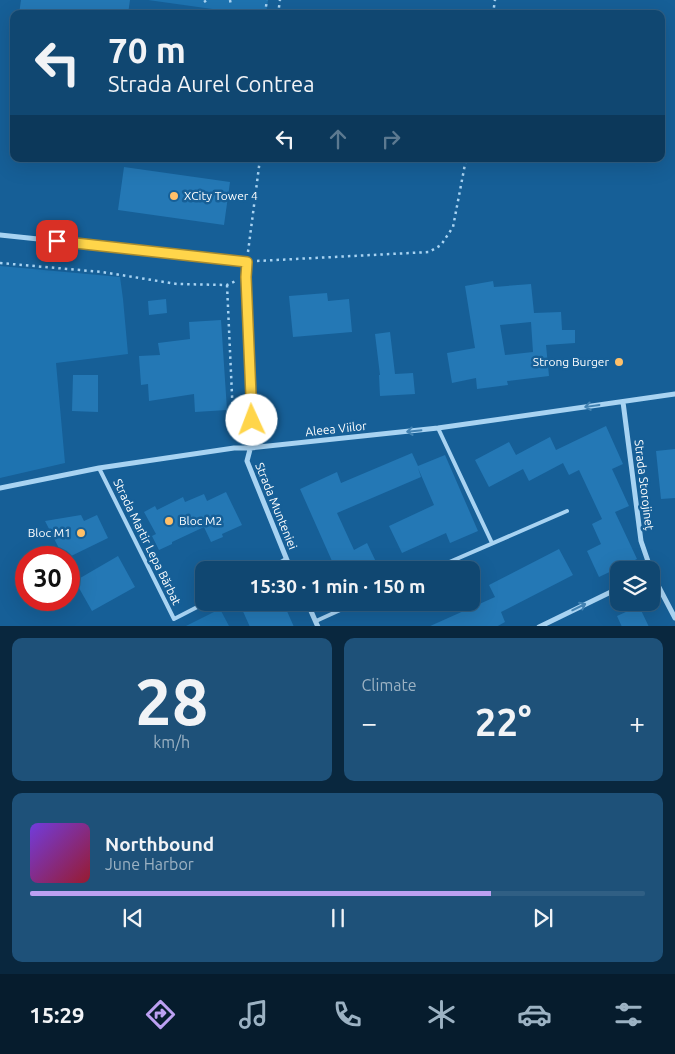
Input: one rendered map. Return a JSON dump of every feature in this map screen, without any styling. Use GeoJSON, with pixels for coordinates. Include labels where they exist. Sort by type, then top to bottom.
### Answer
{"type":"FeatureCollection","features":[{"type":"Feature","properties":{"kind":"street"},"geometry":{"type":"LineString","coordinates":[[0,235],[247,262]]}},
{"type":"Feature","properties":{"kind":"street","name":"Strada Munteniei"},"geometry":{"type":"LineString","coordinates":[[247,262],[246,277],[253,438],[247,462],[286,559]]}},
{"type":"Feature","properties":{"kind":"street","name":"Aleea Viilor"},"geometry":{"type":"LineString","coordinates":[[0,488],[99,468],[234,448],[250,448],[438,428],[675,394]]}},
{"type":"Feature","properties":{"kind":"street","name":"Strada Storojineț"},"geometry":{"type":"LineString","coordinates":[[623,402],[641,541],[647,561]]}},
{"type":"Feature","properties":{"kind":"street","name":"Strada Storojineț"},"geometry":{"type":"LineString","coordinates":[[660,589],[675,618]]}},
{"type":"Feature","properties":{"kind":"street"},"geometry":{"type":"LineString","coordinates":[[539,626],[610,592]]}},
{"type":"Feature","properties":{"kind":"street"},"geometry":{"type":"LineString","coordinates":[[311,611],[317,624]]}},
{"type":"Feature","properties":{"kind":"lane"},"geometry":{"type":"LineString","coordinates":[[438,428],[492,543]]}},
{"type":"Feature","properties":{"kind":"lane","name":"Strada Martir Lepa Bărbat"},"geometry":{"type":"LineString","coordinates":[[99,468],[174,619],[195,608]]}},
{"type":"Feature","properties":{"kind":"lane"},"geometry":{"type":"LineString","coordinates":[[451,561],[567,512]]}},
{"type":"Feature","properties":{"kind":"lane"},"geometry":{"type":"LineString","coordinates":[[317,624],[341,611]]}},
{"type":"Feature","properties":{"kind":"path"},"geometry":{"type":"LineString","coordinates":[[230,0],[231,5]]}},
{"type":"Feature","properties":{"kind":"path"},"geometry":{"type":"LineString","coordinates":[[260,162],[247,262],[429,252],[441,245],[454,227],[465,162]]}},
{"type":"Feature","properties":{"kind":"path"},"geometry":{"type":"LineString","coordinates":[[0,263],[102,272],[177,284],[227,285],[246,277]]}},
{"type":"Feature","properties":{"kind":"path"},"geometry":{"type":"LineString","coordinates":[[227,285],[234,448]]}},
{"type":"Feature","properties":{"kind":"shaded area"},"geometry":{"type":"Polygon","coordinates":[[[148,0],[268,0],[267,10],[219,10],[148,0]]]}},
{"type":"Feature","properties":{"kind":"shaded area"},"geometry":{"type":"Polygon","coordinates":[[[0,266],[120,277],[128,354],[56,363],[65,463],[0,478],[0,266]]]}},
{"type":"Feature","properties":{"kind":"shaded area"},"geometry":{"type":"Polygon","coordinates":[[[216,611],[221,611],[229,626],[186,626],[216,611]]]}},
{"type":"Feature","properties":{"kind":"building"},"geometry":{"type":"Polygon","coordinates":[[[21,0],[130,0],[129,10],[20,10],[21,0]]]}},
{"type":"Feature","properties":{"kind":"building","name":"XCity Tower 4"},"geometry":{"type":"Polygon","coordinates":[[[124,167],[230,182],[224,225],[118,210],[124,167]]]}},
{"type":"Feature","properties":{"kind":"building"},"geometry":{"type":"Polygon","coordinates":[[[493,281],[494,287],[531,284],[534,313],[561,312],[562,330],[575,330],[575,343],[546,345],[549,376],[507,381],[508,385],[477,389],[476,378],[452,383],[447,353],[475,348],[465,286],[493,281]],[[531,322],[500,325],[505,355],[533,352],[531,322]]]}},
{"type":"Feature","properties":{"kind":"building"},"geometry":{"type":"Polygon","coordinates":[[[327,293],[328,301],[349,299],[352,332],[293,337],[289,296],[327,293]]]}},
{"type":"Feature","properties":{"kind":"building"},"geometry":{"type":"Polygon","coordinates":[[[166,299],[167,313],[149,315],[148,301],[166,299]]]}},
{"type":"Feature","properties":{"kind":"building"},"geometry":{"type":"Polygon","coordinates":[[[221,320],[227,410],[195,412],[194,394],[149,401],[148,384],[141,385],[139,356],[160,355],[158,343],[190,339],[189,322],[221,320]]]}},
{"type":"Feature","properties":{"kind":"building"},"geometry":{"type":"Polygon","coordinates":[[[390,332],[395,374],[413,373],[415,394],[380,396],[380,375],[375,334],[390,332]]]}},
{"type":"Feature","properties":{"kind":"building"},"geometry":{"type":"Polygon","coordinates":[[[73,375],[98,375],[98,412],[72,411],[73,375]]]}},
{"type":"Feature","properties":{"kind":"building"},"geometry":{"type":"Polygon","coordinates":[[[606,426],[623,464],[612,469],[629,506],[615,512],[637,559],[633,561],[610,561],[610,572],[599,577],[587,551],[601,544],[592,524],[602,519],[579,470],[569,475],[563,463],[529,481],[523,469],[489,487],[475,460],[509,442],[516,455],[550,437],[556,450],[606,426]]]}},
{"type":"Feature","properties":{"kind":"building"},"geometry":{"type":"Polygon","coordinates":[[[675,449],[675,498],[661,499],[656,451],[675,449]]]}},
{"type":"Feature","properties":{"kind":"building"},"geometry":{"type":"Polygon","coordinates":[[[412,453],[418,466],[445,455],[478,531],[450,543],[446,533],[402,553],[389,526],[434,505],[418,468],[421,477],[337,513],[354,550],[367,543],[376,561],[332,561],[300,489],[337,472],[341,483],[412,453]]]}},
{"type":"Feature","properties":{"kind":"building"},"geometry":{"type":"Polygon","coordinates":[[[226,492],[242,525],[222,534],[223,537],[211,542],[204,527],[159,550],[152,536],[156,534],[144,512],[155,506],[157,510],[183,497],[185,502],[204,494],[207,501],[226,492]]]}},
{"type":"Feature","properties":{"kind":"building","name":"Bloc M1"},"geometry":{"type":"Polygon","coordinates":[[[81,515],[84,521],[97,515],[108,538],[80,552],[80,546],[58,546],[45,521],[81,515]]]}},
{"type":"Feature","properties":{"kind":"building"},"geometry":{"type":"Polygon","coordinates":[[[559,549],[573,575],[501,612],[505,622],[498,626],[430,626],[464,611],[480,611],[480,604],[495,597],[489,585],[559,549]]]}},
{"type":"Feature","properties":{"kind":"building"},"geometry":{"type":"Polygon","coordinates":[[[118,556],[135,587],[92,611],[80,590],[80,578],[118,556]]]}},
{"type":"Feature","properties":{"kind":"building"},"geometry":{"type":"Polygon","coordinates":[[[243,611],[287,611],[294,626],[250,626],[243,611]]]}},
{"type":"Feature","properties":{"kind":"building"},"geometry":{"type":"Polygon","coordinates":[[[628,611],[641,611],[649,626],[622,626],[617,616],[628,611]]]}},
{"type":"Feature","properties":{"kind":"place","name":"XCity Tower 4"},"geometry":{"type":"Point","coordinates":[174,196]}},
{"type":"Feature","properties":{"kind":"place","name":"Strong Burger"},"geometry":{"type":"Point","coordinates":[619,362]}},
{"type":"Feature","properties":{"kind":"place","name":"Bloc M2"},"geometry":{"type":"Point","coordinates":[169,521]}},
{"type":"Feature","properties":{"kind":"place","name":"Bloc M1"},"geometry":{"type":"Point","coordinates":[81,533]}},
{"type":"Feature","properties":{"kind":"route"},"geometry":{"type":"LineString","coordinates":[[57,241],[247,262],[252,420]]}}]}
